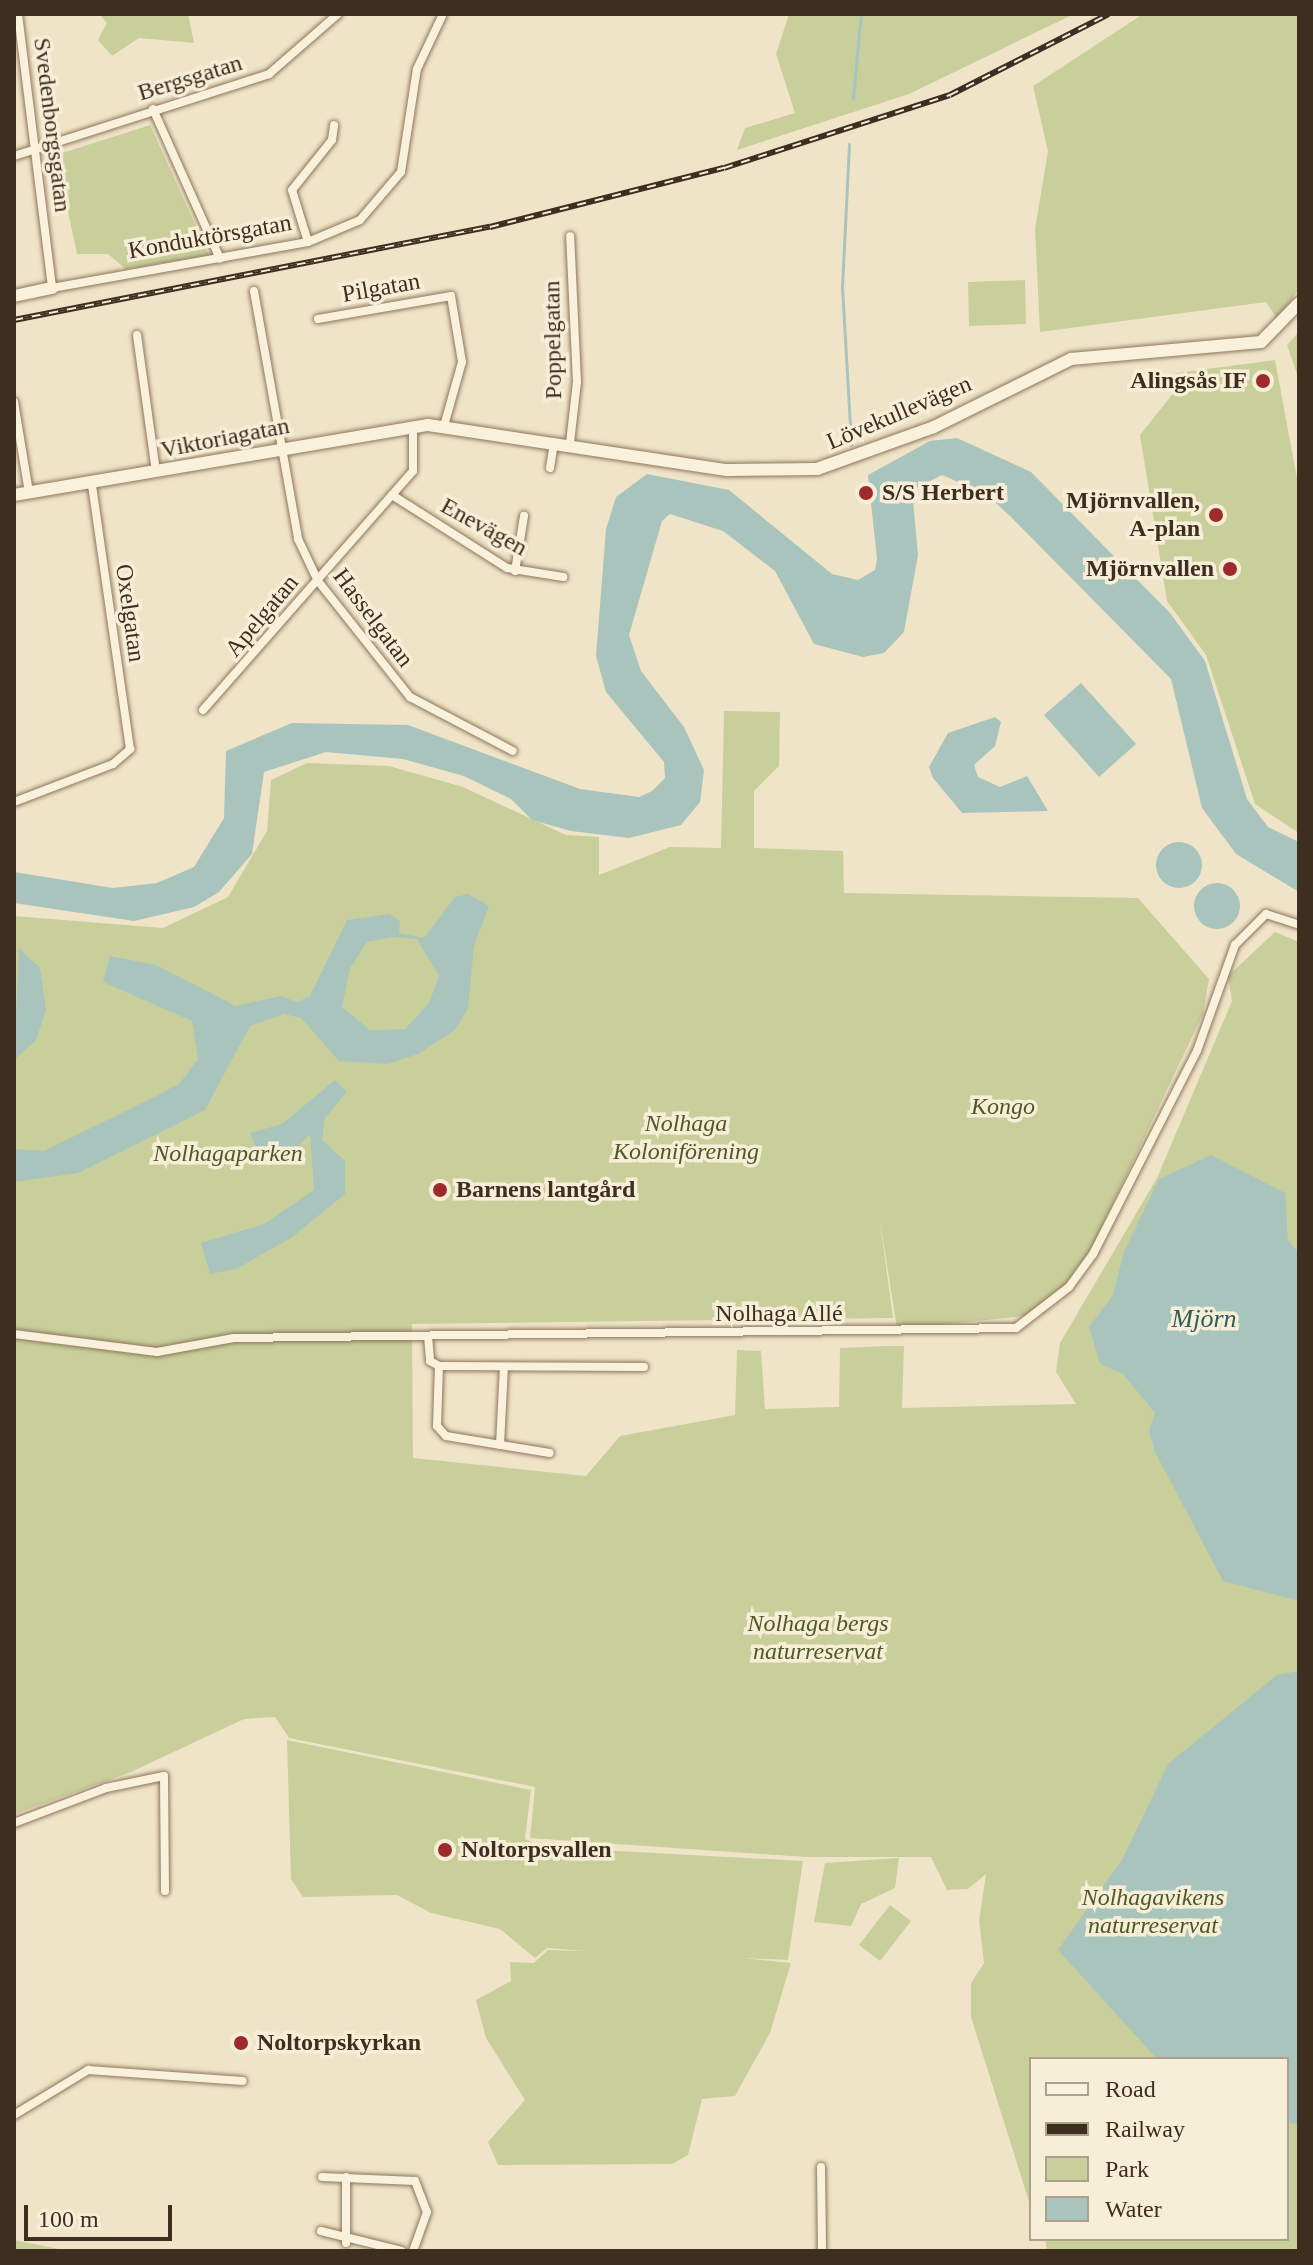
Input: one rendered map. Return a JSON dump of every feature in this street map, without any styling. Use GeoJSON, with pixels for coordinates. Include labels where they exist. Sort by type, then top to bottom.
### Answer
{"type":"FeatureCollection","features":[{"type":"Feature","properties":{"kind":"street","name":"Svedenborgsgatan"},"geometry":{"type":"LineString","coordinates":[[18,14],[52,288]]}},
{"type":"Feature","properties":{"kind":"street","name":"Bergsgatan"},"geometry":{"type":"LineString","coordinates":[[14,156],[269,74],[338,14]]}},
{"type":"Feature","properties":{"kind":"street","name":"Konduktörsgatan"},"geometry":{"type":"LineString","coordinates":[[14,296],[308,242],[360,220],[395,184],[410,143],[417,69],[443,14]]}},
{"type":"Feature","properties":{"kind":"street"},"geometry":{"type":"LineString","coordinates":[[153,109],[220,259]]}},
{"type":"Feature","properties":{"kind":"street"},"geometry":{"type":"LineString","coordinates":[[308,242],[292,190],[332,140],[334,125]]}},
{"type":"Feature","properties":{"kind":"street","name":"Poppelgatan"},"geometry":{"type":"LineString","coordinates":[[570,236],[577,382],[570,443]]}},
{"type":"Feature","properties":{"kind":"street","name":"Hasselgatan"},"geometry":{"type":"LineString","coordinates":[[254,291],[298,539],[318,581],[410,697],[513,751]]}},
{"type":"Feature","properties":{"kind":"street","name":"Pilgatan"},"geometry":{"type":"LineString","coordinates":[[318,319],[451,296],[462,362],[444,426]]}},
{"type":"Feature","properties":{"kind":"street","name":"Lövekullevägen"},"geometry":{"type":"LineString","coordinates":[[444,426],[570,443],[727,470],[817,469],[934,427],[1071,359],[1261,342],[1299,303]]}},
{"type":"Feature","properties":{"kind":"street"},"geometry":{"type":"LineString","coordinates":[[137,335],[156,473]]}},
{"type":"Feature","properties":{"kind":"street"},"geometry":{"type":"LineString","coordinates":[[14,402],[29,493]]}},
{"type":"Feature","properties":{"kind":"street","name":"Viktoriagatan"},"geometry":{"type":"LineString","coordinates":[[14,495],[92,485],[413,426],[444,426]]}},
{"type":"Feature","properties":{"kind":"street","name":"Apelgatan"},"geometry":{"type":"LineString","coordinates":[[203,710],[392,495],[418,458],[413,426]]}},
{"type":"Feature","properties":{"kind":"street"},"geometry":{"type":"LineString","coordinates":[[550,468],[554,442]]}},
{"type":"Feature","properties":{"kind":"street","name":"Oxelgatan"},"geometry":{"type":"LineString","coordinates":[[14,802],[113,764],[130,745],[92,485]]}},
{"type":"Feature","properties":{"kind":"street","name":"Enevägen"},"geometry":{"type":"LineString","coordinates":[[392,495],[515,571],[563,577]]}},
{"type":"Feature","properties":{"kind":"street"},"geometry":{"type":"LineString","coordinates":[[515,571],[524,516]]}},
{"type":"Feature","properties":{"kind":"street","name":"Nolhaga Allé"},"geometry":{"type":"LineString","coordinates":[[14,1334],[157,1352],[234,1338],[1016,1328],[1069,1287],[1093,1254],[1197,1051],[1235,945],[1266,914],[1299,925]]}},
{"type":"Feature","properties":{"kind":"street"},"geometry":{"type":"LineString","coordinates":[[428,1336],[430,1361],[439,1366],[644,1367]]}},
{"type":"Feature","properties":{"kind":"street"},"geometry":{"type":"LineString","coordinates":[[439,1366],[437,1426],[446,1436],[550,1453]]}},
{"type":"Feature","properties":{"kind":"street"},"geometry":{"type":"LineString","coordinates":[[500,1445],[504,1367]]}},
{"type":"Feature","properties":{"kind":"street"},"geometry":{"type":"LineString","coordinates":[[14,1823],[106,1788],[164,1776],[165,1891]]}},
{"type":"Feature","properties":{"kind":"street"},"geometry":{"type":"LineString","coordinates":[[14,2115],[88,2070],[243,2081]]}},
{"type":"Feature","properties":{"kind":"street"},"geometry":{"type":"LineString","coordinates":[[821,2167],[822,2251]]}},
{"type":"Feature","properties":{"kind":"street"},"geometry":{"type":"LineString","coordinates":[[322,2177],[415,2181],[427,2212],[413,2251]]}},
{"type":"Feature","properties":{"kind":"street"},"geometry":{"type":"LineString","coordinates":[[346,2177],[346,2243]]}},
{"type":"Feature","properties":{"kind":"street"},"geometry":{"type":"LineString","coordinates":[[321,2231],[346,2243],[402,2251]]}},
{"type":"Feature","properties":{"kind":"green space"},"geometry":{"type":"Polygon","coordinates":[[[99,14],[188,14],[194,43],[139,38],[112,56],[98,40],[107,23],[99,14]]]}},
{"type":"Feature","properties":{"kind":"green space"},"geometry":{"type":"Polygon","coordinates":[[[789,14],[1074,14],[909,94],[737,150],[745,128],[795,113],[776,54],[789,14]]]}},
{"type":"Feature","properties":{"kind":"green space"},"geometry":{"type":"Polygon","coordinates":[[[1143,14],[1299,14],[1299,289],[1277,319],[1266,302],[1040,332],[1035,229],[1048,151],[1033,86],[1143,14]]]}},
{"type":"Feature","properties":{"kind":"green space"},"geometry":{"type":"Polygon","coordinates":[[[150,125],[209,255],[126,269],[108,254],[77,254],[56,155],[150,125]]]}},
{"type":"Feature","properties":{"kind":"green space"},"geometry":{"type":"Polygon","coordinates":[[[1025,280],[1026,324],[969,326],[968,282],[1025,280]]]}},
{"type":"Feature","properties":{"kind":"green space"},"geometry":{"type":"Polygon","coordinates":[[[1299,332],[1299,380],[1287,345],[1299,332]]]}},
{"type":"Feature","properties":{"kind":"green space","name":"Mjörnvallen"},"geometry":{"type":"Polygon","coordinates":[[[1275,360],[1299,489],[1299,833],[1255,804],[1206,655],[1167,601],[1140,435],[1179,386],[1176,373],[1275,360]]]}},
{"type":"Feature","properties":{"kind":"green space"},"geometry":{"type":"Polygon","coordinates":[[[724,711],[780,712],[779,766],[754,791],[754,848],[843,851],[844,893],[1138,898],[1209,979],[1203,1014],[1085,1262],[1044,1314],[897,1329],[879,1214],[893,1318],[412,1324],[413,1458],[586,1476],[620,1436],[735,1415],[737,1350],[761,1351],[765,1409],[839,1407],[840,1348],[886,1346],[904,1346],[902,1408],[1076,1404],[1056,1372],[1060,1343],[1157,1178],[1232,1001],[1228,976],[1275,932],[1299,942],[1299,2251],[1047,2251],[1045,2241],[1289,2241],[1289,2057],[1029,2057],[1029,2202],[971,2017],[971,1983],[984,1963],[979,1921],[986,1874],[968,1889],[947,1890],[931,1857],[805,1857],[530,1838],[535,1787],[289,1738],[275,1717],[244,1719],[131,1772],[14,1814],[14,916],[163,928],[228,897],[267,831],[271,780],[307,763],[389,766],[463,787],[566,835],[599,837],[599,875],[670,847],[721,848],[724,711]]]}},
{"type":"Feature","properties":{"kind":"green space"},"geometry":{"type":"Polygon","coordinates":[[[287,1740],[531,1790],[525,1839],[545,1847],[803,1861],[788,1960],[744,1958],[791,1963],[770,2033],[735,2096],[702,2099],[688,2155],[672,2164],[498,2165],[488,2142],[525,2100],[486,2038],[476,2000],[511,1981],[510,1962],[534,1963],[548,1950],[586,1951],[547,1948],[535,1958],[500,1929],[431,1913],[397,1895],[303,1897],[291,1879],[287,1740]]]}},
{"type":"Feature","properties":{"kind":"green space"},"geometry":{"type":"Polygon","coordinates":[[[899,1858],[895,1888],[861,1904],[851,1926],[814,1922],[825,1863],[899,1858]]]}},
{"type":"Feature","properties":{"kind":"green space"},"geometry":{"type":"Polygon","coordinates":[[[890,1905],[911,1921],[880,1961],[859,1945],[890,1905]]]}},
{"type":"Feature","properties":{"kind":"green space"},"geometry":{"type":"Polygon","coordinates":[[[14,2240],[64,2250],[68,2251],[14,2251],[14,2240]]]}},
{"type":"Feature","properties":{"kind":"water"},"geometry":{"type":"Polygon","coordinates":[[[957,438],[1031,472],[1170,613],[1205,661],[1247,799],[1268,827],[1299,842],[1299,892],[1236,854],[1202,808],[1171,679],[986,494],[942,475],[912,490],[918,555],[904,632],[884,653],[863,657],[814,644],[775,571],[723,531],[670,514],[662,521],[629,635],[641,671],[684,727],[704,770],[700,802],[681,825],[629,838],[571,831],[532,820],[511,799],[464,776],[403,759],[326,752],[264,772],[252,854],[219,892],[194,907],[134,921],[14,903],[14,872],[113,888],[157,883],[194,867],[224,818],[226,751],[292,723],[408,725],[580,789],[639,797],[652,791],[665,778],[664,762],[606,692],[596,656],[606,529],[616,497],[647,474],[729,490],[832,574],[858,580],[875,570],[877,559],[868,475],[930,441],[957,438]]]}},
{"type":"Feature","properties":{"kind":"water"},"geometry":{"type":"Polygon","coordinates":[[[1081,683],[1136,744],[1099,777],[1044,715],[1081,683]]]}},
{"type":"Feature","properties":{"kind":"water"},"geometry":{"type":"Polygon","coordinates":[[[995,717],[1001,722],[995,746],[974,765],[978,777],[1000,787],[1027,776],[1048,811],[962,813],[933,778],[929,767],[948,733],[995,717]]]}},
{"type":"Feature","properties":{"kind":"water"},"geometry":{"type":"Polygon","coordinates":[[[1179,842],[1195,849],[1202,865],[1195,881],[1179,888],[1163,881],[1156,865],[1163,849],[1179,842]]]}},
{"type":"Feature","properties":{"kind":"water"},"geometry":{"type":"Polygon","coordinates":[[[1217,883],[1233,890],[1240,906],[1233,922],[1217,929],[1201,922],[1194,906],[1201,890],[1217,883]]]}},
{"type":"Feature","properties":{"kind":"water"},"geometry":{"type":"Polygon","coordinates":[[[468,894],[489,906],[474,946],[468,1008],[455,1030],[418,1054],[388,1064],[339,1061],[301,1018],[284,1014],[250,1026],[205,1110],[78,1173],[14,1182],[14,1149],[44,1151],[180,1083],[198,1059],[192,1021],[103,982],[110,956],[156,965],[236,1006],[281,996],[297,1002],[310,996],[347,920],[389,914],[400,921],[399,933],[424,938],[455,897],[468,894]],[[393,937],[367,942],[350,968],[342,1007],[370,1030],[405,1029],[429,1003],[439,976],[417,939],[393,937]]]}},
{"type":"Feature","properties":{"kind":"water"},"geometry":{"type":"Polygon","coordinates":[[[19,948],[40,968],[46,1010],[36,1040],[14,1060],[19,948]]]}},
{"type":"Feature","properties":{"kind":"water"},"geometry":{"type":"Polygon","coordinates":[[[335,1080],[347,1092],[325,1118],[322,1140],[345,1161],[345,1194],[291,1238],[236,1269],[210,1274],[201,1243],[264,1224],[314,1190],[310,1134],[299,1146],[258,1154],[250,1133],[282,1124],[335,1080]]]}},
{"type":"Feature","properties":{"kind":"water","name":"Mjörn"},"geometry":{"type":"Polygon","coordinates":[[[1211,1155],[1285,1193],[1288,1240],[1299,1253],[1299,1601],[1223,1581],[1155,1452],[1149,1430],[1155,1413],[1123,1374],[1100,1364],[1089,1327],[1113,1295],[1124,1252],[1159,1179],[1211,1155]]]}},
{"type":"Feature","properties":{"kind":"water"},"geometry":{"type":"Polygon","coordinates":[[[1299,1671],[1299,2125],[1289,2122],[1289,2057],[1155,2057],[1058,1950],[1122,1860],[1168,1764],[1277,1675],[1299,1671]]]}},
{"type":"Feature","properties":{"kind":"waterway"},"geometry":{"type":"LineString","coordinates":[[853,98],[861,14]]}},
{"type":"Feature","properties":{"kind":"waterway"},"geometry":{"type":"LineString","coordinates":[[849,144],[842,287],[851,445]]}},
{"type":"Feature","properties":{"kind":"railway"},"geometry":{"type":"LineString","coordinates":[[14,320],[490,227],[724,168],[950,95],[1109,14]]}},
{"type":"Feature","properties":{"kind":"place","name":"Alingsås IF"},"geometry":{"type":"Point","coordinates":[1263,381]}},
{"type":"Feature","properties":{"kind":"place","name":"S/S Herbert"},"geometry":{"type":"Point","coordinates":[866,493]}},
{"type":"Feature","properties":{"kind":"place","name":"Mjörnvallen, A-plan"},"geometry":{"type":"Point","coordinates":[1216,515]}},
{"type":"Feature","properties":{"kind":"place","name":"Mjörnvallen"},"geometry":{"type":"Point","coordinates":[1230,569]}},
{"type":"Feature","properties":{"kind":"place","name":"Barnens lantgård"},"geometry":{"type":"Point","coordinates":[440,1190]}},
{"type":"Feature","properties":{"kind":"place","name":"Noltorpsvallen"},"geometry":{"type":"Point","coordinates":[445,1850]}},
{"type":"Feature","properties":{"kind":"place","name":"Noltorpskyrkan"},"geometry":{"type":"Point","coordinates":[241,2043]}},
{"type":"Feature","properties":{"kind":"park label","name":"Kongo"},"geometry":{"type":"Point","coordinates":[1003,1107]}},
{"type":"Feature","properties":{"kind":"park label","name":"Nolhaga Koloniförening"},"geometry":{"type":"Point","coordinates":[686,1138]}},
{"type":"Feature","properties":{"kind":"park label","name":"Nolhagaparken"},"geometry":{"type":"Point","coordinates":[228,1154]}},
{"type":"Feature","properties":{"kind":"park label","name":"Nolhaga bergs naturreservat"},"geometry":{"type":"Point","coordinates":[818,1638]}},
{"type":"Feature","properties":{"kind":"park label","name":"Nolhagavikens naturreservat"},"geometry":{"type":"Point","coordinates":[1153,1912]}}]}
